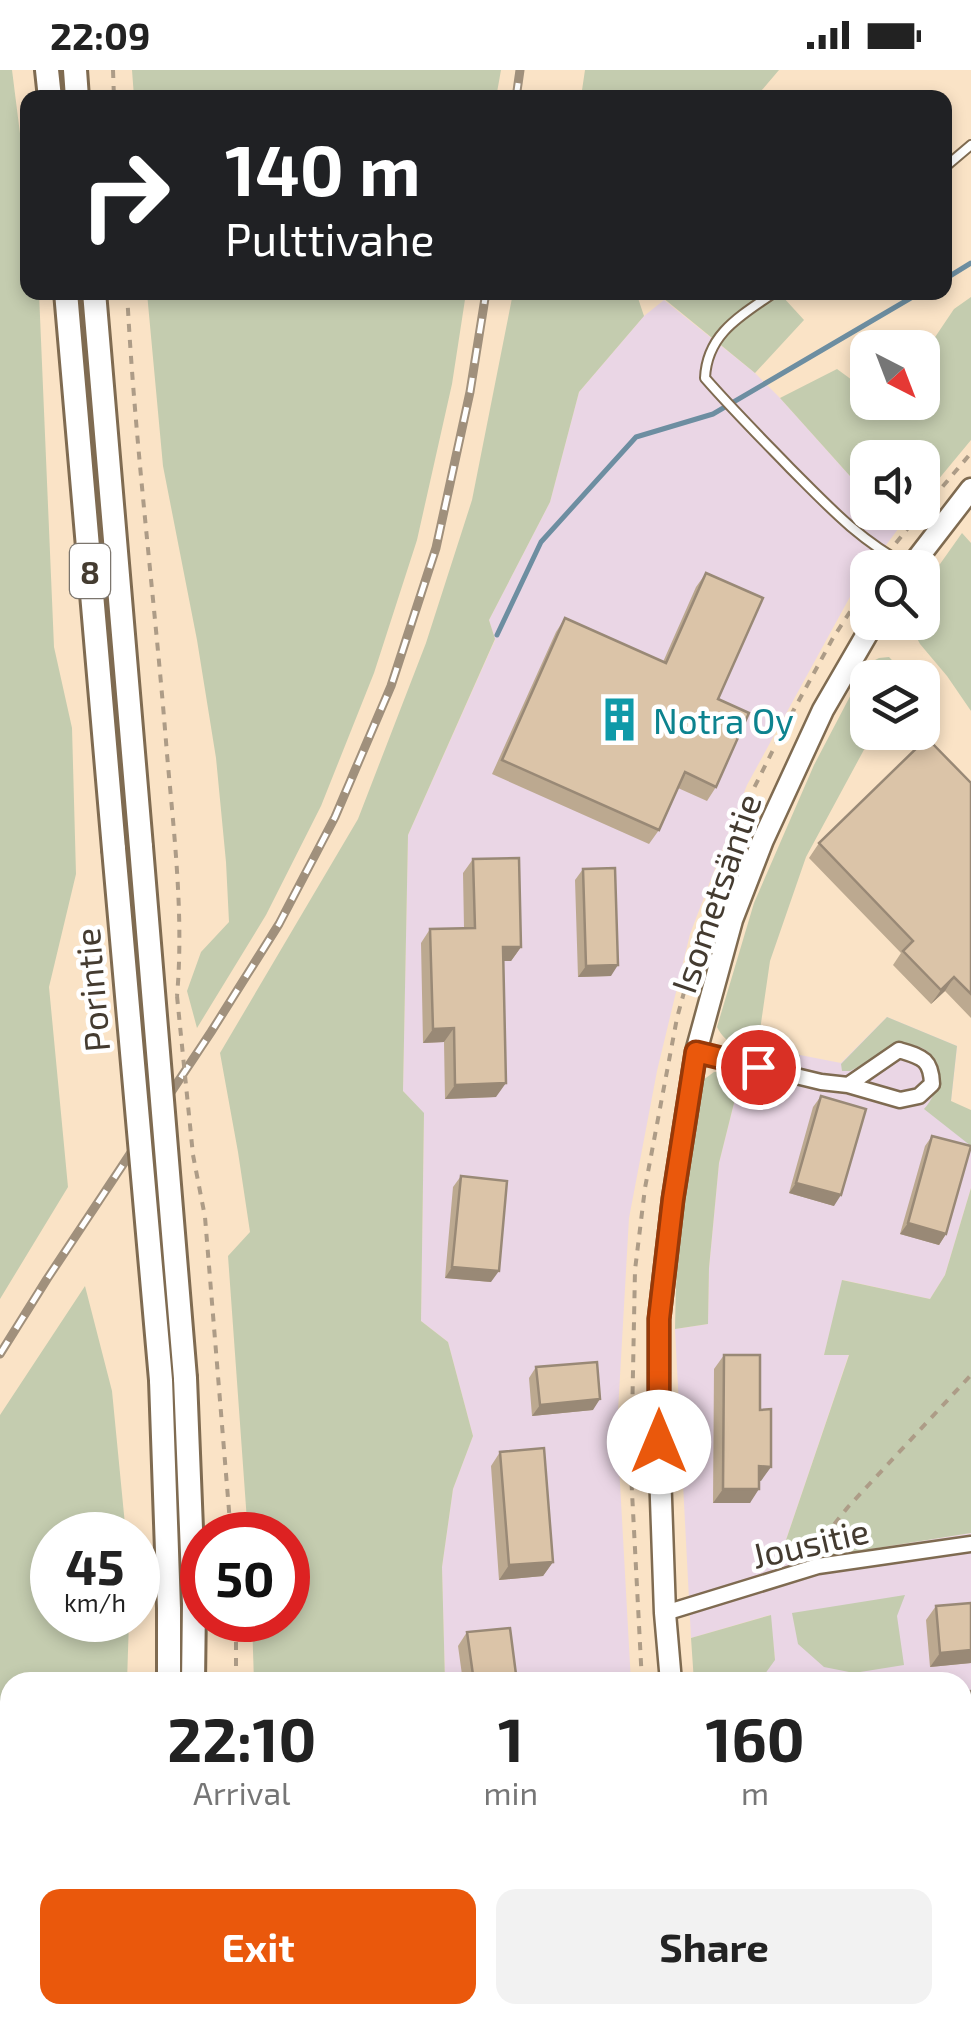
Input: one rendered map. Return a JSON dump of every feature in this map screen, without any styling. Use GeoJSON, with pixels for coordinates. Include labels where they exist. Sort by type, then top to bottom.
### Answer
{"type":"FeatureCollection","features":[{"type":"Feature","properties":{"kind":"highway","name":"Porintie"},"geometry":{"type":"LineString","coordinates":[[67,300],[161,1380],[169,1672]]}},
{"type":"Feature","properties":{"kind":"highway","name":"Porintie"},"geometry":{"type":"LineString","coordinates":[[95,300],[185,1378],[193,1672]]}},
{"type":"Feature","properties":{"kind":"main road"},"geometry":{"type":"LineString","coordinates":[[923,550],[971,489]]}},
{"type":"Feature","properties":{"kind":"main road","name":"Isometsäntie"},"geometry":{"type":"LineString","coordinates":[[670,1672],[659,1442],[659,1319],[696,1052],[732,920],[763,840],[823,710],[864,640]]}},
{"type":"Feature","properties":{"kind":"street"},"geometry":{"type":"LineString","coordinates":[[696,1052],[900,1100],[918,1096],[932,1084],[931,1070],[921,1057],[899,1050],[848,1085]]}},
{"type":"Feature","properties":{"kind":"street","name":"Jousitie"},"geometry":{"type":"LineString","coordinates":[[665,1614],[818,1566],[971,1544]]}},
{"type":"Feature","properties":{"kind":"lane"},"geometry":{"type":"LineString","coordinates":[[952,161],[971,144]]}},
{"type":"Feature","properties":{"kind":"lane"},"geometry":{"type":"LineString","coordinates":[[764,300],[730,323],[706,357],[705,378],[850,528],[881,550]]}},
{"type":"Feature","properties":{"kind":"path"},"geometry":{"type":"LineString","coordinates":[[127,300],[175,851],[180,960],[177,996],[193,1155],[205,1217],[229,1512]]}},
{"type":"Feature","properties":{"kind":"path"},"geometry":{"type":"LineString","coordinates":[[940,490],[971,453]]}},
{"type":"Feature","properties":{"kind":"path"},"geometry":{"type":"LineString","coordinates":[[890,550],[907,530]]}},
{"type":"Feature","properties":{"kind":"path"},"geometry":{"type":"LineString","coordinates":[[818,1566],[820,1542],[848,1507],[971,1375]]}},
{"type":"Feature","properties":{"kind":"path"},"geometry":{"type":"LineString","coordinates":[[236,1642],[236,1672]]}},
{"type":"Feature","properties":{"kind":"shaded area"},"geometry":{"type":"Polygon","coordinates":[[[664,300],[755,373],[850,476],[850,530],[897,530],[882,550],[850,550],[850,597],[747,785],[690,934],[657,1071],[629,1218],[617,1429],[630,1672],[445,1672],[442,1567],[453,1489],[473,1436],[448,1342],[421,1321],[424,1114],[403,1091],[408,835],[495,640],[489,620],[550,502],[579,392],[644,316],[664,300]]]}},
{"type":"Feature","properties":{"kind":"shaded area"},"geometry":{"type":"Polygon","coordinates":[[[887,1017],[957,1046],[951,1101],[971,1145],[971,1188],[945,1275],[930,1299],[843,1280],[824,1355],[849,1354],[786,1540],[789,1562],[971,1533],[971,1672],[766,1672],[775,1659],[770,1615],[691,1638],[675,1329],[708,1324],[719,1163],[740,1079],[743,1050],[791,1060],[800,1055],[841,1063],[887,1017]]]}},
{"type":"Feature","properties":{"kind":"green space"},"geometry":{"type":"Polygon","coordinates":[[[0,70],[12,70],[20,133],[20,300],[39,300],[54,647],[72,728],[76,874],[49,987],[68,1187],[0,1299],[0,70]]]}},
{"type":"Feature","properties":{"kind":"green space"},"geometry":{"type":"Polygon","coordinates":[[[132,70],[501,70],[497,90],[133,90],[132,70]]]}},
{"type":"Feature","properties":{"kind":"green space"},"geometry":{"type":"Polygon","coordinates":[[[585,70],[779,70],[762,90],[582,90],[585,70]]]}},
{"type":"Feature","properties":{"kind":"green space"},"geometry":{"type":"Polygon","coordinates":[[[971,297],[971,440],[940,477],[940,440],[850,440],[850,476],[780,398],[837,369],[850,379],[850,420],[940,420],[940,330],[954,309],[971,297]]]}},
{"type":"Feature","properties":{"kind":"green space"},"geometry":{"type":"Polygon","coordinates":[[[148,300],[465,300],[452,384],[417,540],[374,673],[321,806],[266,915],[197,1028],[187,991],[201,952],[229,922],[226,862],[216,758],[163,466],[148,300]]]}},
{"type":"Feature","properties":{"kind":"green space"},"geometry":{"type":"Polygon","coordinates":[[[512,300],[639,300],[644,316],[579,392],[550,502],[489,620],[495,639],[408,835],[403,1091],[424,1113],[421,1321],[448,1342],[473,1436],[453,1489],[442,1567],[445,1672],[254,1672],[253,1642],[310,1642],[310,1512],[246,1512],[228,1256],[250,1232],[220,1053],[358,819],[426,643],[472,500],[512,300]]]}},
{"type":"Feature","properties":{"kind":"green space"},"geometry":{"type":"Polygon","coordinates":[[[666,300],[786,300],[804,320],[755,373],[666,300]]]}},
{"type":"Feature","properties":{"kind":"green space"},"geometry":{"type":"Polygon","coordinates":[[[962,533],[971,543],[971,711],[940,668],[940,660],[934,660],[918,640],[940,640],[940,564],[962,533]]]}},
{"type":"Feature","properties":{"kind":"green space"},"geometry":{"type":"Polygon","coordinates":[[[850,696],[850,750],[864,750],[806,857],[770,961],[758,1044],[800,1055],[799,1059],[791,1060],[739,1048],[717,1027],[754,903],[814,765],[850,696]]]}},
{"type":"Feature","properties":{"kind":"green space"},"geometry":{"type":"Polygon","coordinates":[[[887,1017],[957,1046],[951,1101],[971,1110],[971,1146],[924,1109],[934,1094],[938,1076],[935,1060],[922,1048],[902,1044],[850,1071],[842,1071],[841,1064],[887,1017]]]}},
{"type":"Feature","properties":{"kind":"green space"},"geometry":{"type":"Polygon","coordinates":[[[714,1072],[739,1072],[740,1079],[719,1163],[708,1324],[675,1329],[679,1235],[690,1141],[703,1080],[714,1072]]]}},
{"type":"Feature","properties":{"kind":"green space"},"geometry":{"type":"Polygon","coordinates":[[[971,1188],[971,1533],[789,1562],[786,1540],[849,1355],[824,1355],[842,1280],[930,1299],[945,1275],[971,1188]]]}},
{"type":"Feature","properties":{"kind":"green space"},"geometry":{"type":"Polygon","coordinates":[[[85,1286],[112,1391],[124,1512],[30,1512],[30,1642],[128,1642],[127,1672],[0,1672],[0,1415],[85,1286]]]}},
{"type":"Feature","properties":{"kind":"green space"},"geometry":{"type":"Polygon","coordinates":[[[905,1595],[897,1616],[904,1665],[860,1672],[824,1667],[798,1644],[792,1613],[905,1595]]]}},
{"type":"Feature","properties":{"kind":"green space"},"geometry":{"type":"Polygon","coordinates":[[[771,1615],[775,1660],[766,1672],[693,1672],[691,1638],[771,1615]]]}},
{"type":"Feature","properties":{"kind":"building","name":"Notra Oy"},"geometry":{"type":"Polygon","coordinates":[[[706,573],[763,598],[718,699],[749,713],[716,787],[685,772],[659,830],[502,760],[565,618],[666,663],[706,573]]]}},
{"type":"Feature","properties":{"kind":"building"},"geometry":{"type":"Polygon","coordinates":[[[915,750],[939,750],[971,783],[971,994],[954,977],[941,990],[903,951],[913,941],[819,843],[915,750]]]}},
{"type":"Feature","properties":{"kind":"building"},"geometry":{"type":"Polygon","coordinates":[[[519,858],[521,947],[503,947],[506,1083],[455,1085],[454,1028],[433,1029],[430,929],[475,928],[473,859],[519,858]]]}},
{"type":"Feature","properties":{"kind":"building"},"geometry":{"type":"Polygon","coordinates":[[[615,868],[618,965],[586,966],[583,869],[615,868]]]}},
{"type":"Feature","properties":{"kind":"building"},"geometry":{"type":"Polygon","coordinates":[[[821,1096],[866,1109],[841,1195],[796,1183],[821,1096]]]}},
{"type":"Feature","properties":{"kind":"building"},"geometry":{"type":"Polygon","coordinates":[[[932,1136],[971,1146],[946,1234],[908,1223],[932,1136]]]}},
{"type":"Feature","properties":{"kind":"building"},"geometry":{"type":"Polygon","coordinates":[[[461,1176],[507,1181],[499,1271],[452,1267],[461,1176]]]}},
{"type":"Feature","properties":{"kind":"building"},"geometry":{"type":"Polygon","coordinates":[[[724,1355],[760,1355],[760,1410],[771,1409],[771,1467],[759,1466],[759,1489],[723,1489],[724,1355]]]}},
{"type":"Feature","properties":{"kind":"building"},"geometry":{"type":"Polygon","coordinates":[[[597,1362],[600,1399],[540,1405],[536,1367],[597,1362]]]}},
{"type":"Feature","properties":{"kind":"building"},"geometry":{"type":"Polygon","coordinates":[[[544,1448],[553,1562],[509,1565],[500,1452],[544,1448]]]}},
{"type":"Feature","properties":{"kind":"building"},"geometry":{"type":"Polygon","coordinates":[[[971,1603],[971,1650],[940,1653],[936,1606],[971,1603]]]}},
{"type":"Feature","properties":{"kind":"building"},"geometry":{"type":"Polygon","coordinates":[[[510,1628],[516,1672],[473,1672],[467,1632],[510,1628]]]}},
{"type":"Feature","properties":{"kind":"waterway"},"geometry":{"type":"LineString","coordinates":[[952,275],[971,263]]}},
{"type":"Feature","properties":{"kind":"waterway"},"geometry":{"type":"LineString","coordinates":[[497,635],[541,542],[636,437],[713,414],[907,300]]}},
{"type":"Feature","properties":{"kind":"railway"},"geometry":{"type":"LineString","coordinates":[[517,90],[520,70]]}},
{"type":"Feature","properties":{"kind":"railway"},"geometry":{"type":"LineString","coordinates":[[0,1354],[279,924],[335,817],[391,686],[436,548],[470,392],[485,300]]}},
{"type":"Feature","properties":{"kind":"place","name":"Notra Oy"},"geometry":{"type":"Point","coordinates":[620,720]}},
{"type":"Feature","properties":{"kind":"route"},"geometry":{"type":"LineString","coordinates":[[659,1442],[659,1319],[696,1052],[758,1067]]}}]}
